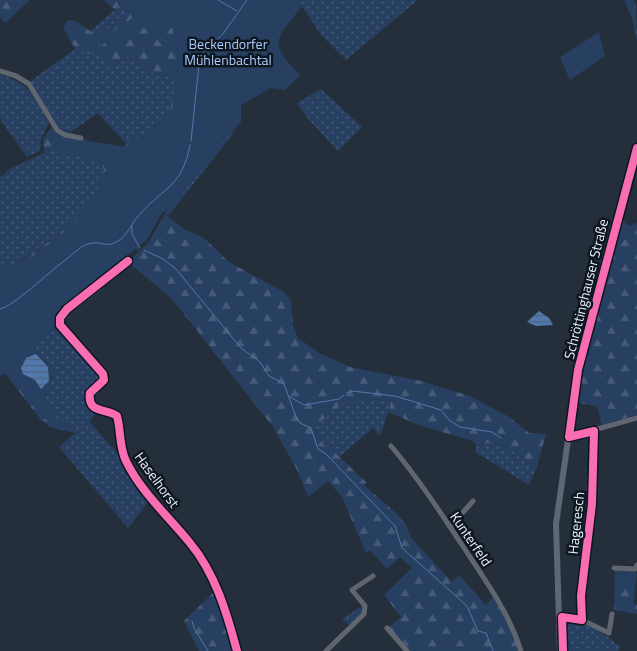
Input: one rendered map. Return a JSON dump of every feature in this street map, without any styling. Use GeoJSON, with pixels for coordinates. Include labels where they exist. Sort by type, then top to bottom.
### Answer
{"type":"FeatureCollection","features":[{"type":"Feature","properties":{"kind":"main road","name":"Schröttinghauser Straße"},"geometry":{"type":"LineString","coordinates":[[560,651],[556,524],[578,370],[637,148]]}},
{"type":"Feature","properties":{"kind":"street"},"geometry":{"type":"LineString","coordinates":[[0,71],[26,82],[58,130],[65,135],[81,138]]}},
{"type":"Feature","properties":{"kind":"street","name":"Haselhorst"},"geometry":{"type":"LineString","coordinates":[[128,261],[67,308],[60,318],[60,324],[103,374],[104,380],[90,392],[92,406],[98,411],[117,416],[126,461],[149,496],[191,544],[201,559],[218,591],[229,620],[237,651]]}},
{"type":"Feature","properties":{"kind":"street"},"geometry":{"type":"LineString","coordinates":[[568,438],[637,418]]}},
{"type":"Feature","properties":{"kind":"street","name":"Hageresch"},"geometry":{"type":"LineString","coordinates":[[582,620],[581,594],[592,504],[594,431]]}},
{"type":"Feature","properties":{"kind":"street","name":"Kunterfeld"},"geometry":{"type":"LineString","coordinates":[[391,446],[412,471],[495,594],[510,622],[521,651]]}},
{"type":"Feature","properties":{"kind":"street"},"geometry":{"type":"LineString","coordinates":[[450,527],[473,501]]}},
{"type":"Feature","properties":{"kind":"street"},"geometry":{"type":"LineString","coordinates":[[614,568],[635,569],[637,565]]}},
{"type":"Feature","properties":{"kind":"street"},"geometry":{"type":"LineString","coordinates":[[326,651],[364,614],[366,609],[352,590],[373,576]]}},
{"type":"Feature","properties":{"kind":"street"},"geometry":{"type":"LineString","coordinates":[[559,617],[582,620],[609,633],[612,614]]}},
{"type":"Feature","properties":{"kind":"street"},"geometry":{"type":"LineString","coordinates":[[387,628],[407,651]]}},
{"type":"Feature","properties":{"kind":"green space"},"geometry":{"type":"Polygon","coordinates":[[[0,0],[30,0],[5,23],[0,17],[0,0]]]}},
{"type":"Feature","properties":{"kind":"green space"},"geometry":{"type":"Polygon","coordinates":[[[104,0],[224,0],[131,232],[140,250],[137,251],[132,241],[122,256],[126,261],[71,304],[58,326],[35,348],[46,359],[52,370],[51,381],[43,395],[55,417],[75,433],[50,427],[41,420],[5,373],[10,366],[0,348],[0,269],[21,261],[58,235],[86,209],[99,185],[104,170],[100,161],[57,149],[44,151],[43,139],[51,128],[111,152],[156,127],[164,119],[170,108],[178,79],[145,69],[128,56],[114,66],[100,53],[88,54],[75,49],[63,27],[68,20],[77,22],[96,35],[129,16],[127,11],[118,7],[114,9],[104,0]]]}},
{"type":"Feature","properties":{"kind":"green space","name":"Beckendorfer Mühlenbachtal"},"geometry":{"type":"Polygon","coordinates":[[[115,0],[300,0],[303,5],[281,34],[279,47],[283,55],[300,75],[285,90],[271,88],[241,105],[241,122],[200,169],[172,208],[162,213],[146,241],[65,303],[60,311],[57,324],[33,346],[54,371],[39,394],[49,406],[53,415],[75,431],[65,431],[46,420],[37,411],[8,373],[0,376],[0,272],[12,268],[31,257],[66,230],[84,211],[108,174],[100,163],[94,160],[55,152],[56,142],[51,135],[60,128],[89,141],[125,147],[157,126],[173,106],[178,80],[178,67],[173,28],[152,27],[125,31],[108,40],[99,48],[101,40],[135,16],[134,13],[115,0]]]}},
{"type":"Feature","properties":{"kind":"green space"},"geometry":{"type":"Polygon","coordinates":[[[267,0],[418,0],[346,60],[321,35],[300,3],[267,0]]]}},
{"type":"Feature","properties":{"kind":"green space"},"geometry":{"type":"Polygon","coordinates":[[[624,0],[633,0],[636,4],[637,41],[632,18],[624,0]]]}},
{"type":"Feature","properties":{"kind":"green space"},"geometry":{"type":"Polygon","coordinates":[[[118,7],[127,11],[129,16],[96,35],[90,31],[118,7]]]}},
{"type":"Feature","properties":{"kind":"green space"},"geometry":{"type":"Polygon","coordinates":[[[599,32],[605,56],[570,80],[560,57],[599,32]]]}},
{"type":"Feature","properties":{"kind":"green space"},"geometry":{"type":"Polygon","coordinates":[[[75,49],[88,54],[96,51],[114,66],[128,56],[145,69],[178,79],[171,107],[164,119],[126,147],[126,144],[98,113],[71,132],[57,127],[29,82],[75,49]]]}},
{"type":"Feature","properties":{"kind":"green space"},"geometry":{"type":"Polygon","coordinates":[[[0,74],[11,78],[31,92],[49,123],[41,139],[40,151],[27,157],[0,119],[0,74]]]}},
{"type":"Feature","properties":{"kind":"green space"},"geometry":{"type":"Polygon","coordinates":[[[321,89],[362,127],[338,151],[309,120],[297,103],[321,89]]]}},
{"type":"Feature","properties":{"kind":"green space"},"geometry":{"type":"Polygon","coordinates":[[[231,131],[233,134],[169,215],[165,214],[168,207],[231,131]]]}},
{"type":"Feature","properties":{"kind":"green space"},"geometry":{"type":"Polygon","coordinates":[[[57,149],[100,161],[104,170],[95,195],[86,209],[58,235],[21,261],[0,269],[0,177],[7,170],[44,153],[44,151],[57,149]]]}},
{"type":"Feature","properties":{"kind":"green space"},"geometry":{"type":"Polygon","coordinates":[[[165,214],[184,229],[204,238],[229,262],[284,292],[291,301],[293,325],[298,338],[319,353],[350,367],[421,381],[470,396],[509,417],[529,433],[546,434],[537,467],[498,442],[477,445],[473,441],[418,425],[389,412],[391,401],[356,398],[353,406],[343,402],[314,428],[324,445],[328,446],[366,482],[365,486],[397,514],[405,523],[412,539],[452,582],[459,575],[486,605],[494,596],[509,622],[519,651],[408,651],[388,628],[401,617],[384,595],[412,568],[400,557],[387,569],[370,550],[366,553],[342,497],[328,481],[308,497],[297,470],[273,427],[172,299],[128,262],[148,243],[165,214]]]}},
{"type":"Feature","properties":{"kind":"green space"},"geometry":{"type":"Polygon","coordinates":[[[621,219],[630,226],[637,223],[637,415],[602,425],[597,406],[578,403],[583,367],[621,219]]]}},
{"type":"Feature","properties":{"kind":"green space"},"geometry":{"type":"Polygon","coordinates":[[[101,284],[104,288],[72,312],[65,322],[90,355],[106,370],[104,373],[63,328],[61,319],[101,284]]]}},
{"type":"Feature","properties":{"kind":"green space"},"geometry":{"type":"Polygon","coordinates":[[[58,326],[103,377],[88,392],[94,410],[98,412],[89,421],[119,455],[122,454],[150,500],[128,528],[59,447],[75,433],[55,417],[43,395],[53,376],[35,348],[58,326]]]}},
{"type":"Feature","properties":{"kind":"green space"},"geometry":{"type":"Polygon","coordinates":[[[356,398],[392,401],[380,436],[373,428],[339,457],[322,442],[314,428],[343,402],[356,398]]]}},
{"type":"Feature","properties":{"kind":"green space"},"geometry":{"type":"Polygon","coordinates":[[[498,442],[537,467],[529,485],[475,452],[477,445],[498,442]]]}},
{"type":"Feature","properties":{"kind":"green space"},"geometry":{"type":"Polygon","coordinates":[[[615,569],[635,570],[637,575],[635,587],[624,587],[624,582],[631,581],[629,575],[615,574],[615,569]]]}},
{"type":"Feature","properties":{"kind":"green space"},"geometry":{"type":"Polygon","coordinates":[[[615,574],[629,575],[631,582],[624,587],[635,587],[634,604],[637,605],[637,614],[614,610],[615,574]]]}},
{"type":"Feature","properties":{"kind":"green space"},"geometry":{"type":"Polygon","coordinates":[[[216,590],[236,651],[199,651],[184,621],[216,590]]]}},
{"type":"Feature","properties":{"kind":"green space"},"geometry":{"type":"Polygon","coordinates":[[[362,606],[364,611],[350,626],[342,619],[362,606]]]}},
{"type":"Feature","properties":{"kind":"green space"},"geometry":{"type":"Polygon","coordinates":[[[563,618],[579,622],[601,632],[620,647],[618,651],[564,651],[563,618]]]}},
{"type":"Feature","properties":{"kind":"shaded area"},"geometry":{"type":"Polygon","coordinates":[[[539,311],[549,318],[553,325],[536,326],[527,322],[539,311]]]}},
{"type":"Feature","properties":{"kind":"shaded area"},"geometry":{"type":"Polygon","coordinates":[[[36,354],[48,367],[49,381],[41,389],[35,380],[23,374],[21,368],[26,358],[36,354]]]}},
{"type":"Feature","properties":{"kind":"waterway"},"geometry":{"type":"LineString","coordinates":[[218,0],[237,11]]}},
{"type":"Feature","properties":{"kind":"waterway"},"geometry":{"type":"LineString","coordinates":[[191,141],[200,55],[222,35],[247,0]]}},
{"type":"Feature","properties":{"kind":"waterway"},"geometry":{"type":"LineString","coordinates":[[0,309],[22,296],[82,247],[93,243],[111,244],[121,238],[140,214],[177,178],[187,159],[190,145]]}},
{"type":"Feature","properties":{"kind":"waterway"},"geometry":{"type":"LineString","coordinates":[[132,226],[132,234],[140,248]]}},
{"type":"Feature","properties":{"kind":"waterway"},"geometry":{"type":"LineString","coordinates":[[144,250],[163,259],[175,268],[241,348],[260,362],[269,376],[284,384],[296,417],[300,423],[311,428],[318,449],[326,454],[395,526],[402,548],[467,606],[478,631],[486,633],[493,651]]}},
{"type":"Feature","properties":{"kind":"waterway"},"geometry":{"type":"LineString","coordinates":[[347,393],[352,391],[395,396],[441,410],[449,420],[460,427],[492,432],[501,438]]}},
{"type":"Feature","properties":{"kind":"waterway"},"geometry":{"type":"LineString","coordinates":[[290,397],[304,405],[339,399],[344,395]]}},
{"type":"Feature","properties":{"kind":"waterway"},"geometry":{"type":"LineString","coordinates":[[192,621],[194,628],[208,651]]}},
{"type":"Feature","properties":{"kind":"cycle path"},"geometry":{"type":"LineString","coordinates":[[563,651],[562,617],[582,620],[581,596],[592,504],[594,431],[569,437],[578,370],[637,148]]}},
{"type":"Feature","properties":{"kind":"cycle path"},"geometry":{"type":"LineString","coordinates":[[128,261],[67,309],[60,318],[60,325],[103,374],[104,380],[90,393],[91,404],[98,409],[117,416],[122,450],[126,461],[139,483],[199,555],[219,594],[237,651]]}}]}
